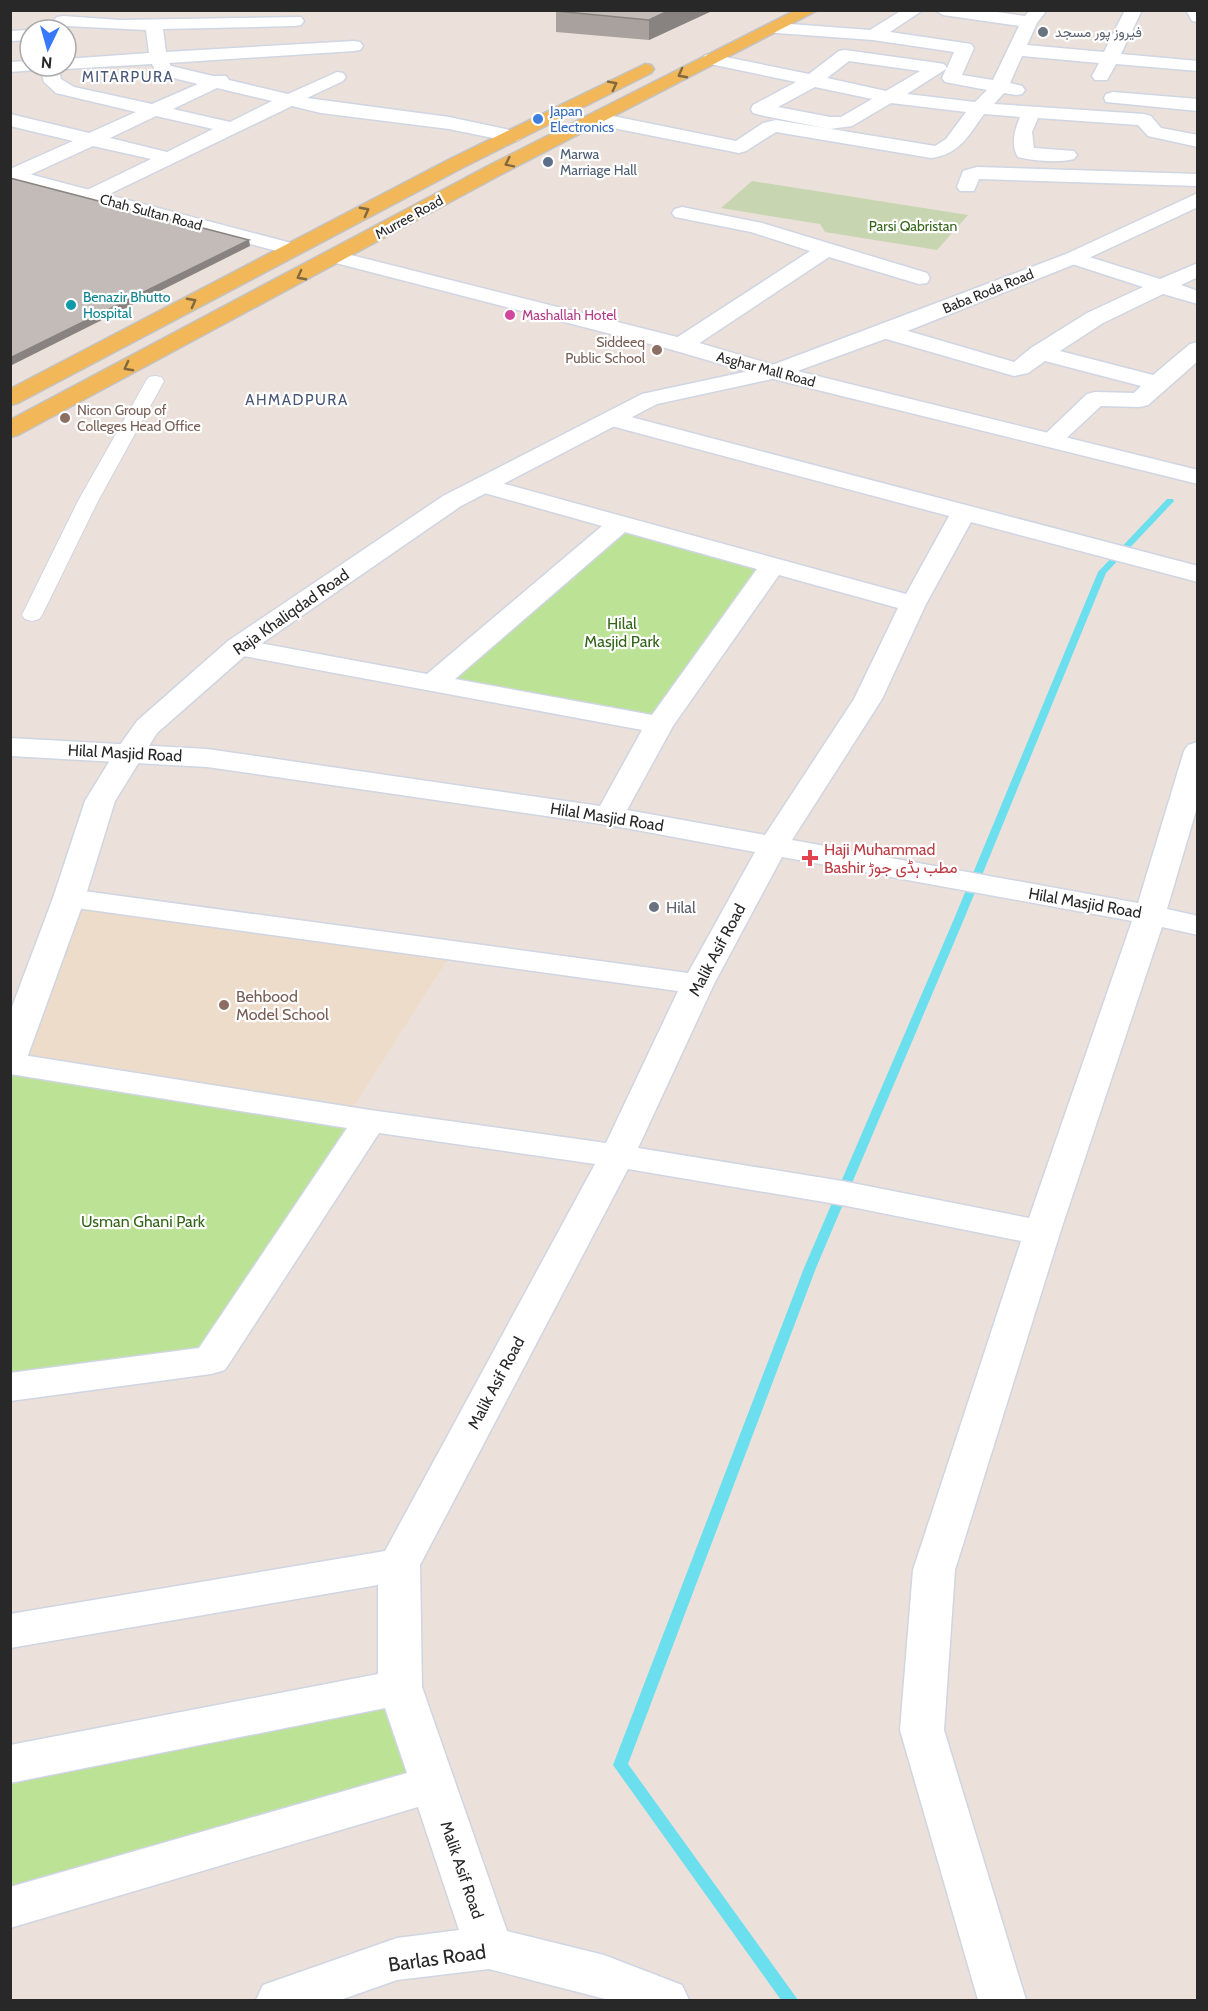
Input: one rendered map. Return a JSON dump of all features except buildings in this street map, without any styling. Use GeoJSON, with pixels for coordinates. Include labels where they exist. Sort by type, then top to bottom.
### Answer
{"type":"FeatureCollection","features":[{"type":"Feature","properties":{"kind":"main road","name":"Murree Road"},"geometry":{"type":"LineString","coordinates":[[10,430],[494,171],[598,119],[711,58],[810,10]]}},
{"type":"Feature","properties":{"kind":"main road","name":"Murree Road"},"geometry":{"type":"LineString","coordinates":[[10,398],[292,249],[661,62]]}},
{"type":"Feature","properties":{"kind":"street"},"geometry":{"type":"LineString","coordinates":[[873,35],[915,10]]}},
{"type":"Feature","properties":{"kind":"street"},"geometry":{"type":"LineString","coordinates":[[598,119],[739,147],[770,127],[776,126],[935,152],[953,143],[979,108],[998,88],[1034,16],[975,15],[943,10]]}},
{"type":"Feature","properties":{"kind":"street"},"geometry":{"type":"LineString","coordinates":[[1134,10],[1095,97],[1192,104],[1197,70]]}},
{"type":"Feature","properties":{"kind":"street"},"geometry":{"type":"LineString","coordinates":[[1194,10],[1197,17]]}},
{"type":"Feature","properties":{"kind":"street"},"geometry":{"type":"LineString","coordinates":[[931,43],[975,15]]}},
{"type":"Feature","properties":{"kind":"street"},"geometry":{"type":"LineString","coordinates":[[78,22],[120,25],[154,24],[203,17],[294,16],[299,50]]}},
{"type":"Feature","properties":{"kind":"street"},"geometry":{"type":"LineString","coordinates":[[203,17],[204,55]]}},
{"type":"Feature","properties":{"kind":"street"},"geometry":{"type":"LineString","coordinates":[[154,24],[158,57],[163,69],[321,107],[472,127],[512,136]]}},
{"type":"Feature","properties":{"kind":"street"},"geometry":{"type":"LineString","coordinates":[[777,28],[873,35],[965,48],[951,78],[998,88],[1033,91]]}},
{"type":"Feature","properties":{"kind":"street"},"geometry":{"type":"LineString","coordinates":[[78,63],[354,46]]}},
{"type":"Feature","properties":{"kind":"street"},"geometry":{"type":"LineString","coordinates":[[1018,50],[1197,66]]}},
{"type":"Feature","properties":{"kind":"street"},"geometry":{"type":"LineString","coordinates":[[845,55],[938,68],[845,122],[838,123],[760,109],[812,81],[845,55]]}},
{"type":"Feature","properties":{"kind":"street"},"geometry":{"type":"LineString","coordinates":[[711,58],[889,97],[979,108],[1144,120],[1158,141],[1194,137]]}},
{"type":"Feature","properties":{"kind":"street"},"geometry":{"type":"LineString","coordinates":[[11,176],[248,67]]}},
{"type":"Feature","properties":{"kind":"street"},"geometry":{"type":"LineString","coordinates":[[90,196],[337,77]]}},
{"type":"Feature","properties":{"kind":"street"},"geometry":{"type":"LineString","coordinates":[[50,78],[56,86],[77,93],[233,128]]}},
{"type":"Feature","properties":{"kind":"street"},"geometry":{"type":"LineString","coordinates":[[13,121],[77,93]]}},
{"type":"Feature","properties":{"kind":"street"},"geometry":{"type":"LineString","coordinates":[[1138,119],[1151,101]]}},
{"type":"Feature","properties":{"kind":"street"},"geometry":{"type":"LineString","coordinates":[[1032,111],[1023,132],[1025,153],[1083,156]]}},
{"type":"Feature","properties":{"kind":"street"},"geometry":{"type":"LineString","coordinates":[[13,121],[169,158]]}},
{"type":"Feature","properties":{"kind":"street"},"geometry":{"type":"LineString","coordinates":[[967,187],[970,175],[977,173],[1197,180]]}},
{"type":"Feature","properties":{"kind":"street","name":"Chah Sultan Road"},"geometry":{"type":"LineString","coordinates":[[11,176],[292,249]]}},
{"type":"Feature","properties":{"kind":"street","name":"Baba Roda Road"},"geometry":{"type":"LineString","coordinates":[[773,372],[1073,258],[1197,199]]}},
{"type":"Feature","properties":{"kind":"street"},"geometry":{"type":"LineString","coordinates":[[682,213],[755,227],[919,278]]}},
{"type":"Feature","properties":{"kind":"street"},"geometry":{"type":"LineString","coordinates":[[681,345],[825,250]]}},
{"type":"Feature","properties":{"kind":"street","name":"Asghar Mall Road"},"geometry":{"type":"LineString","coordinates":[[335,257],[681,345],[773,372],[1197,477]]}},
{"type":"Feature","properties":{"kind":"street"},"geometry":{"type":"LineString","coordinates":[[1073,258],[1197,298]]}},
{"type":"Feature","properties":{"kind":"street"},"geometry":{"type":"LineString","coordinates":[[884,331],[1006,368],[1020,368],[1039,353],[1095,318],[1197,269]]}},
{"type":"Feature","properties":{"kind":"street"},"geometry":{"type":"LineString","coordinates":[[1051,440],[1095,399],[1140,400],[1197,349]]}},
{"type":"Feature","properties":{"kind":"street"},"geometry":{"type":"LineString","coordinates":[[1039,353],[1157,383]]}},
{"type":"Feature","properties":{"kind":"street","name":"Raja Khaliqdad Road"},"geometry":{"type":"LineString","coordinates":[[10,1060],[69,898],[100,801],[147,727],[238,646],[452,501],[650,399],[773,372]]}},
{"type":"Feature","properties":{"kind":"street"},"geometry":{"type":"LineString","coordinates":[[32,615],[88,501],[154,381]]}},
{"type":"Feature","properties":{"kind":"street"},"geometry":{"type":"LineString","coordinates":[[612,419],[1197,574]]}},
{"type":"Feature","properties":{"kind":"street"},"geometry":{"type":"LineString","coordinates":[[483,485],[913,604]]}},
{"type":"Feature","properties":{"kind":"street","name":"Malik Asif Road"},"geometry":{"type":"LineString","coordinates":[[489,1948],[400,1687],[399,1565],[617,1156],[698,984],[772,846],[868,699],[913,604],[964,512]]}},
{"type":"Feature","properties":{"kind":"street"},"geometry":{"type":"LineString","coordinates":[[433,683],[621,523]]}},
{"type":"Feature","properties":{"kind":"street"},"geometry":{"type":"LineString","coordinates":[[609,816],[659,725],[774,564]]}},
{"type":"Feature","properties":{"kind":"street"},"geometry":{"type":"LineString","coordinates":[[238,646],[659,725]]}},
{"type":"Feature","properties":{"kind":"street","name":"Hilal Masjid Road"},"geometry":{"type":"LineString","coordinates":[[10,747],[207,758],[609,816],[1150,915],[1197,926]]}},
{"type":"Feature","properties":{"kind":"street"},"geometry":{"type":"LineString","coordinates":[[1002,2001],[922,1730],[934,1570],[1042,1233],[1150,915],[1197,751]]}},
{"type":"Feature","properties":{"kind":"street"},"geometry":{"type":"LineString","coordinates":[[69,898],[698,984]]}},
{"type":"Feature","properties":{"kind":"street"},"geometry":{"type":"LineString","coordinates":[[10,1060],[370,1121],[617,1156],[842,1193],[1042,1233]]}},
{"type":"Feature","properties":{"kind":"street"},"geometry":{"type":"LineString","coordinates":[[10,1388],[211,1360],[370,1121]]}},
{"type":"Feature","properties":{"kind":"street"},"geometry":{"type":"LineString","coordinates":[[10,1631],[399,1565]]}},
{"type":"Feature","properties":{"kind":"street"},"geometry":{"type":"LineString","coordinates":[[10,1764],[400,1687]]}},
{"type":"Feature","properties":{"kind":"street"},"geometry":{"type":"LineString","coordinates":[[10,1908],[432,1784]]}},
{"type":"Feature","properties":{"kind":"street","name":"Barlas Road"},"geometry":{"type":"LineString","coordinates":[[280,2001],[397,1959],[489,1948],[604,1977],[665,2001]]}},
{"type":"Feature","properties":{"kind":"shaded area","name":"Behbood Model School"},"geometry":{"type":"Polygon","coordinates":[[[69,898],[453,951],[347,1117],[11,1063],[69,898]]]}},
{"type":"Feature","properties":{"kind":"green space","name":"Parsi Qabristan"},"geometry":{"type":"Polygon","coordinates":[[[752,181],[968,215],[937,250],[825,232],[820,224],[721,208],[752,181]]]}},
{"type":"Feature","properties":{"kind":"green space","name":"Hilal Masjid Park"},"geometry":{"type":"Polygon","coordinates":[[[621,523],[774,564],[659,725],[433,683],[621,523]]]}},
{"type":"Feature","properties":{"kind":"green space","name":"Usman Ghani Park"},"geometry":{"type":"Polygon","coordinates":[[[16,1067],[370,1121],[211,1360],[11,1387],[10,1079],[16,1067]]]}},
{"type":"Feature","properties":{"kind":"green space"},"geometry":{"type":"Polygon","coordinates":[[[400,1687],[432,1784],[11,1908],[11,1764],[400,1687]]]}},
{"type":"Feature","properties":{"kind":"waterway"},"geometry":{"type":"LineString","coordinates":[[790,2000],[620,1765],[810,1268],[959,919],[1102,572],[1170,501]]}},
{"type":"Feature","properties":{"kind":"place","name":"فیروز پور مسجد"},"geometry":{"type":"Point","coordinates":[1043,32]}},
{"type":"Feature","properties":{"kind":"place","name":"Japan Electronics"},"geometry":{"type":"Point","coordinates":[538,119]}},
{"type":"Feature","properties":{"kind":"place","name":"Marwa Marriage Hall"},"geometry":{"type":"Point","coordinates":[548,162]}},
{"type":"Feature","properties":{"kind":"place","name":"Benazir Bhutto Hospital"},"geometry":{"type":"Point","coordinates":[71,305]}},
{"type":"Feature","properties":{"kind":"place","name":"Mashallah Hotel"},"geometry":{"type":"Point","coordinates":[510,315]}},
{"type":"Feature","properties":{"kind":"place","name":"Siddeeq Public School"},"geometry":{"type":"Point","coordinates":[657,350]}},
{"type":"Feature","properties":{"kind":"place","name":"Nicon Group of Colleges Head Office"},"geometry":{"type":"Point","coordinates":[65,418]}},
{"type":"Feature","properties":{"kind":"place","name":"Haji Muhammad Bashir مطب ہڈی جوڑ"},"geometry":{"type":"Point","coordinates":[810,858]}},
{"type":"Feature","properties":{"kind":"place","name":"Hilal"},"geometry":{"type":"Point","coordinates":[654,907]}},
{"type":"Feature","properties":{"kind":"place","name":"Behbood Model School"},"geometry":{"type":"Point","coordinates":[224,1005]}},
{"type":"Feature","properties":{"kind":"district","name":"MITARPURA"},"geometry":{"type":"Point","coordinates":[128,77]}},
{"type":"Feature","properties":{"kind":"district","name":"AHMADPURA"},"geometry":{"type":"Point","coordinates":[297,400]}}]}
